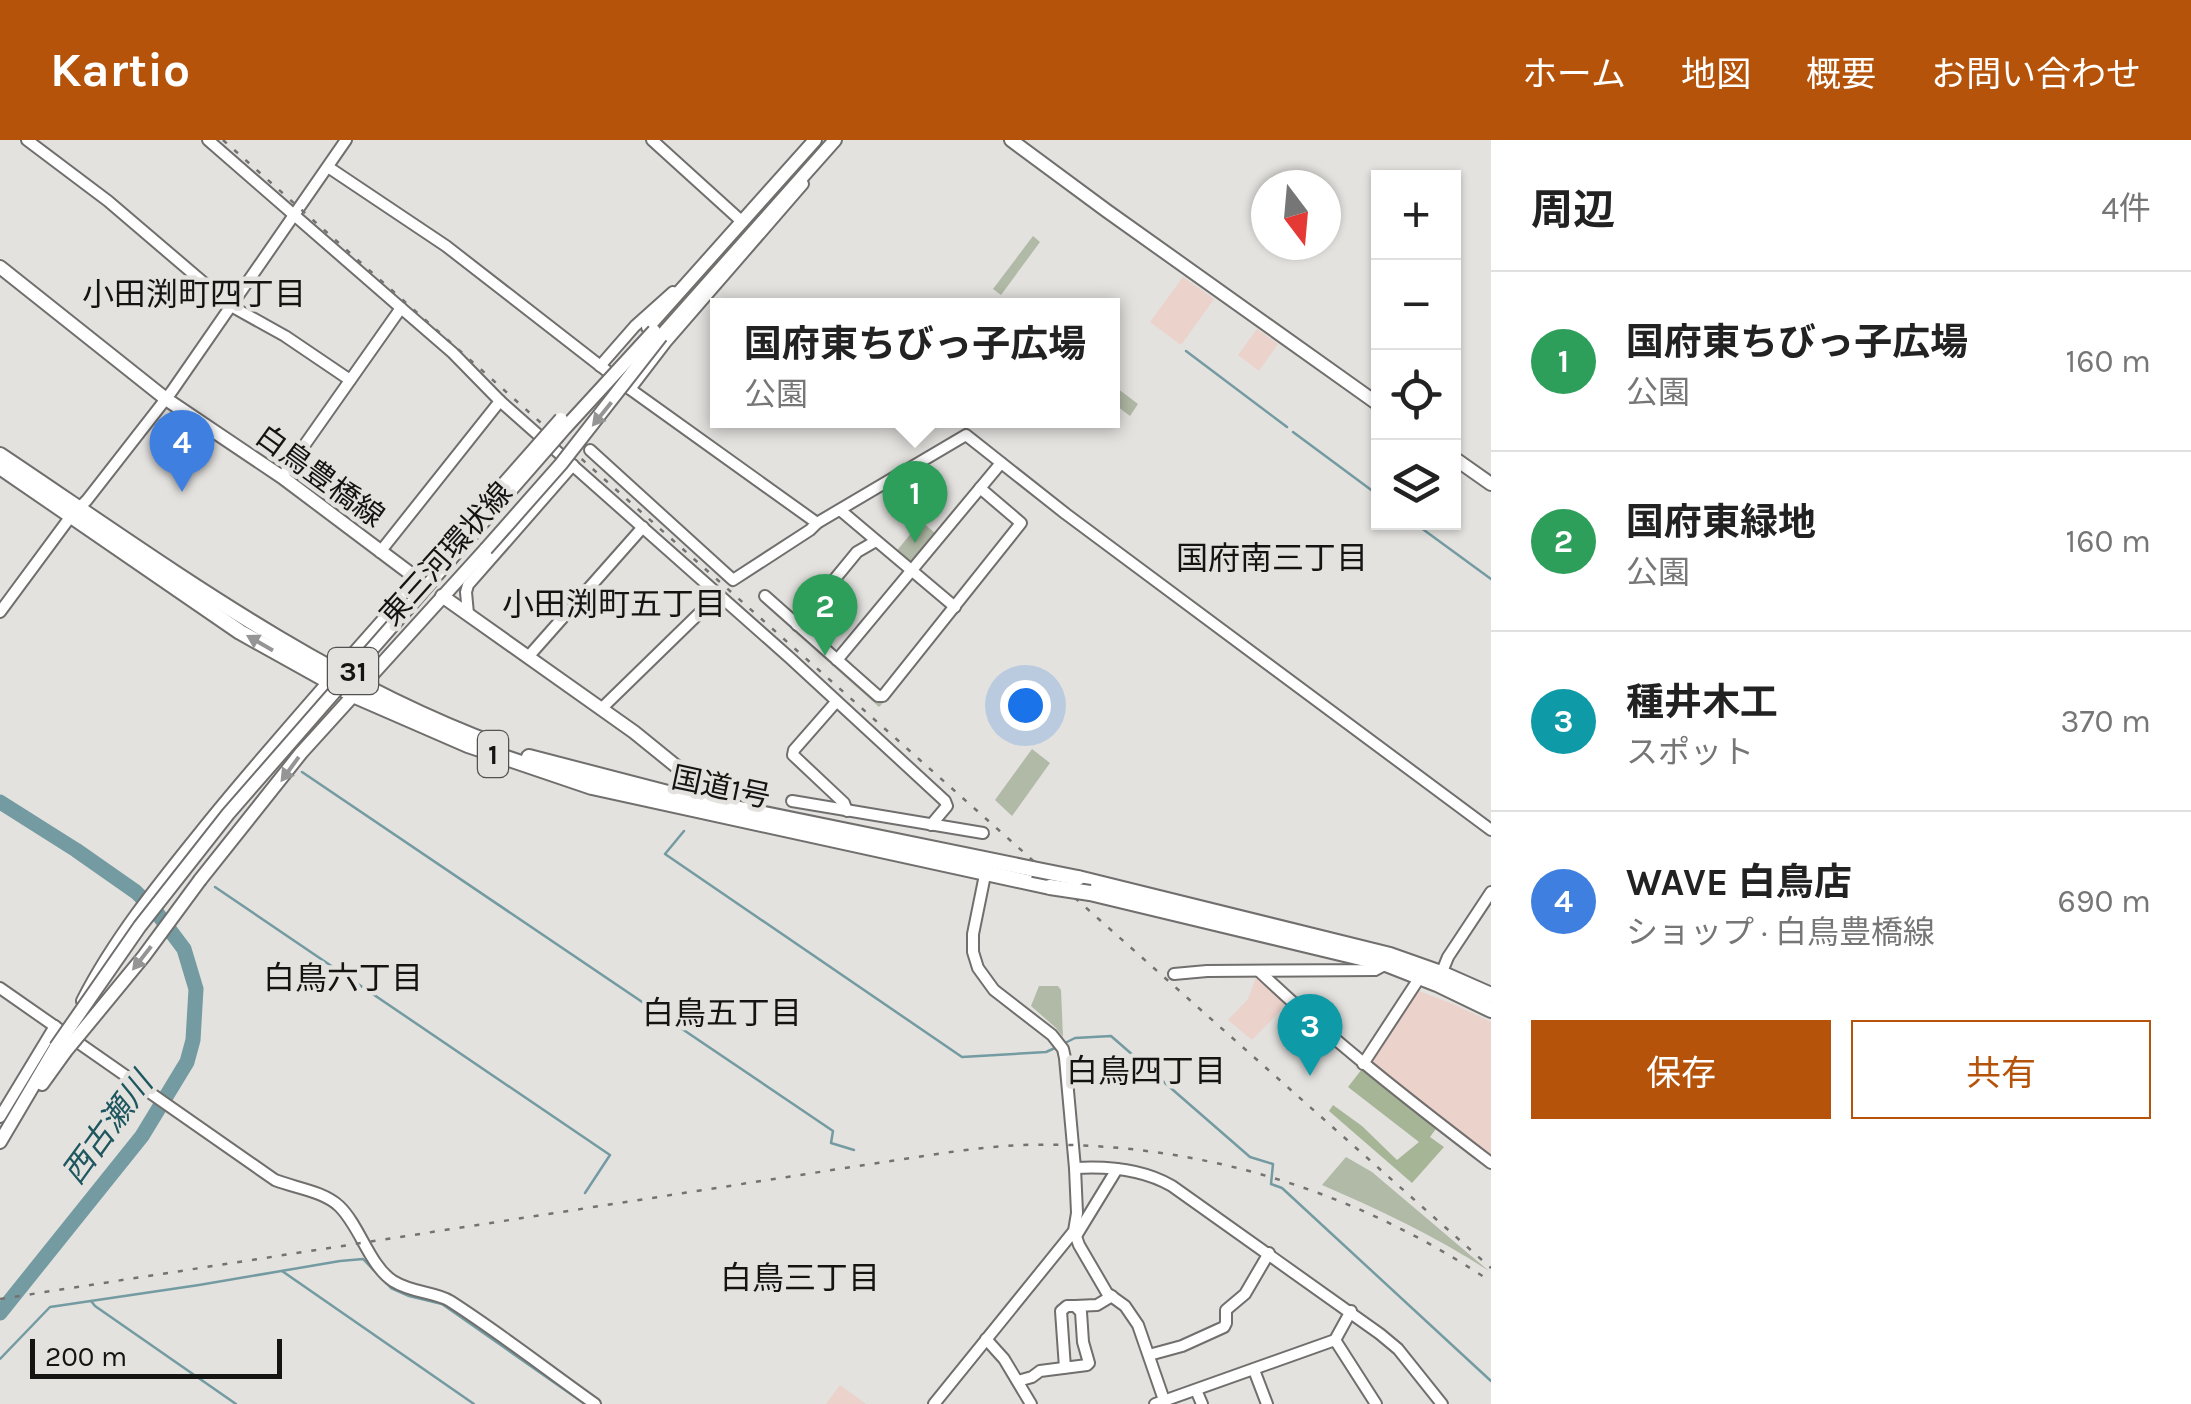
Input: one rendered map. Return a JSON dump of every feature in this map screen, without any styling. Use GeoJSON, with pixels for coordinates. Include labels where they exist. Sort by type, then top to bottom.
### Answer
{"type":"FeatureCollection","features":[{"type":"Feature","properties":{"kind":"highway","name":"国道1号"},"geometry":{"type":"LineString","coordinates":[[0,455],[240,632],[468,745],[592,787],[986,868],[1050,888],[1386,964],[1420,977],[1439,979],[1491,1010]]}},
{"type":"Feature","properties":{"kind":"highway","name":"国道1号"},"geometry":{"type":"LineString","coordinates":[[0,467],[75,512]]}},
{"type":"Feature","properties":{"kind":"highway","name":"国道1号"},"geometry":{"type":"LineString","coordinates":[[986,868],[1033,869],[1078,878],[1354,945],[1491,995]]}},
{"type":"Feature","properties":{"kind":"main road","name":"東三河環状線"},"geometry":{"type":"LineString","coordinates":[[0,1145],[16,1113],[61,1050],[144,956],[301,753],[561,464],[654,331],[815,140]]}},
{"type":"Feature","properties":{"kind":"main road","name":"東三河環状線"},"geometry":{"type":"LineString","coordinates":[[70,1026],[140,926],[228,814],[564,428],[709,272],[745,223],[836,140]]}},
{"type":"Feature","properties":{"kind":"main road"},"geometry":{"type":"LineString","coordinates":[[1011,140],[1371,399]]}},
{"type":"Feature","properties":{"kind":"main road","name":"白鳥豊橋線"},"geometry":{"type":"LineString","coordinates":[[0,267],[166,399],[282,477],[419,580]]}},
{"type":"Feature","properties":{"kind":"main road","name":"東三河環状線"},"geometry":{"type":"LineString","coordinates":[[61,1050],[102,968],[176,862],[261,759],[539,443],[654,331]]}},
{"type":"Feature","properties":{"kind":"main road"},"geometry":{"type":"LineString","coordinates":[[1461,463],[1491,484]]}},
{"type":"Feature","properties":{"kind":"main road"},"geometry":{"type":"LineString","coordinates":[[442,596],[634,732],[687,776],[694,787],[689,804]]}},
{"type":"Feature","properties":{"kind":"street"},"geometry":{"type":"LineString","coordinates":[[27,140],[108,201],[231,306],[285,336],[350,380]]}},
{"type":"Feature","properties":{"kind":"street"},"geometry":{"type":"LineString","coordinates":[[208,140],[453,353],[500,401],[946,801],[947,806],[930,826]]}},
{"type":"Feature","properties":{"kind":"street"},"geometry":{"type":"LineString","coordinates":[[0,612],[166,399],[346,140]]}},
{"type":"Feature","properties":{"kind":"street"},"geometry":{"type":"LineString","coordinates":[[600,366],[636,326],[745,223],[652,140]]}},
{"type":"Feature","properties":{"kind":"street"},"geometry":{"type":"LineString","coordinates":[[630,389],[666,342],[791,200],[820,158]]}},
{"type":"Feature","properties":{"kind":"street"},"geometry":{"type":"LineString","coordinates":[[328,166],[446,246],[630,389],[818,523]]}},
{"type":"Feature","properties":{"kind":"street"},"geometry":{"type":"LineString","coordinates":[[282,477],[401,308]]}},
{"type":"Feature","properties":{"kind":"street"},"geometry":{"type":"LineString","coordinates":[[380,552],[500,401]]}},
{"type":"Feature","properties":{"kind":"street"},"geometry":{"type":"LineString","coordinates":[[590,450],[733,580],[818,523],[966,436],[1491,830]]}},
{"type":"Feature","properties":{"kind":"street"},"geometry":{"type":"LineString","coordinates":[[837,660],[1001,463]]}},
{"type":"Feature","properties":{"kind":"street"},"geometry":{"type":"LineString","coordinates":[[468,614],[468,585],[574,465]]}},
{"type":"Feature","properties":{"kind":"street"},"geometry":{"type":"LineString","coordinates":[[765,596],[878,696],[883,696],[1020,522],[980,488]]}},
{"type":"Feature","properties":{"kind":"street"},"geometry":{"type":"LineString","coordinates":[[840,510],[955,606]]}},
{"type":"Feature","properties":{"kind":"street"},"geometry":{"type":"LineString","coordinates":[[528,657],[643,527]]}},
{"type":"Feature","properties":{"kind":"street"},"geometry":{"type":"LineString","coordinates":[[797,625],[857,552],[876,541]]}},
{"type":"Feature","properties":{"kind":"street"},"geometry":{"type":"LineString","coordinates":[[601,709],[718,595]]}},
{"type":"Feature","properties":{"kind":"street"},"geometry":{"type":"LineString","coordinates":[[836,702],[793,755],[848,811]]}},
{"type":"Feature","properties":{"kind":"street"},"geometry":{"type":"LineString","coordinates":[[792,801],[983,834]]}},
{"type":"Feature","properties":{"kind":"street"},"geometry":{"type":"LineString","coordinates":[[986,868],[973,934],[975,960],[994,990],[1046,1030],[1062,1048],[1075,1168],[1078,1245],[1107,1293],[1125,1306],[1138,1325],[1160,1402],[1335,1340],[1350,1311]]}},
{"type":"Feature","properties":{"kind":"street"},"geometry":{"type":"LineString","coordinates":[[1439,979],[1448,956],[1491,892]]}},
{"type":"Feature","properties":{"kind":"street"},"geometry":{"type":"LineString","coordinates":[[1174,974],[1375,970],[1386,964]]}},
{"type":"Feature","properties":{"kind":"street"},"geometry":{"type":"LineString","coordinates":[[1260,972],[1363,1064],[1491,1163]]}},
{"type":"Feature","properties":{"kind":"street"},"geometry":{"type":"LineString","coordinates":[[1363,1064],[1420,977]]}},
{"type":"Feature","properties":{"kind":"street"},"geometry":{"type":"LineString","coordinates":[[0,988],[275,1180],[324,1197],[340,1207],[390,1279],[415,1292],[446,1298],[595,1404]]}},
{"type":"Feature","properties":{"kind":"street"},"geometry":{"type":"LineString","coordinates":[[0,1116],[55,1026]]}},
{"type":"Feature","properties":{"kind":"street"},"geometry":{"type":"LineString","coordinates":[[1075,1168],[1097,1166],[1162,1180],[1398,1349],[1442,1404]]}},
{"type":"Feature","properties":{"kind":"street"},"geometry":{"type":"LineString","coordinates":[[934,1404],[1075,1234],[1116,1169]]}},
{"type":"Feature","properties":{"kind":"street"},"geometry":{"type":"LineString","coordinates":[[1149,1355],[1182,1346],[1224,1327],[1226,1310],[1246,1294],[1269,1253]]}},
{"type":"Feature","properties":{"kind":"street"},"geometry":{"type":"LineString","coordinates":[[1065,1368],[1062,1311],[1066,1306],[1097,1305],[1112,1296]]}},
{"type":"Feature","properties":{"kind":"street"},"geometry":{"type":"LineString","coordinates":[[1018,1380],[1040,1371],[1087,1366],[1081,1312],[1074,1306]]}},
{"type":"Feature","properties":{"kind":"street"},"geometry":{"type":"LineString","coordinates":[[986,1339],[1004,1358],[1030,1404]]}},
{"type":"Feature","properties":{"kind":"street"},"geometry":{"type":"LineString","coordinates":[[1335,1340],[1376,1404]]}},
{"type":"Feature","properties":{"kind":"street"},"geometry":{"type":"LineString","coordinates":[[1254,1370],[1267,1404]]}},
{"type":"Feature","properties":{"kind":"street"},"geometry":{"type":"LineString","coordinates":[[1196,1390],[1202,1404]]}},
{"type":"Feature","properties":{"kind":"shaded area"},"geometry":{"type":"Polygon","coordinates":[[[1183,277],[1214,299],[1181,345],[1150,322],[1183,277]]]}},
{"type":"Feature","properties":{"kind":"shaded area"},"geometry":{"type":"Polygon","coordinates":[[[1257,329],[1278,344],[1259,371],[1238,355],[1257,329]]]}},
{"type":"Feature","properties":{"kind":"shaded area"},"geometry":{"type":"Polygon","coordinates":[[[1257,975],[1289,1002],[1252,1040],[1228,1020],[1248,999],[1257,975]]]}},
{"type":"Feature","properties":{"kind":"shaded area"},"geometry":{"type":"Polygon","coordinates":[[[1416,990],[1491,1022],[1491,1158],[1367,1065],[1416,990]]]}},
{"type":"Feature","properties":{"kind":"shaded area"},"geometry":{"type":"Polygon","coordinates":[[[840,1385],[866,1404],[826,1404],[840,1385]]]}},
{"type":"Feature","properties":{"kind":"green space"},"geometry":{"type":"Polygon","coordinates":[[[1033,236],[1040,242],[1001,295],[993,289],[1033,236]]]}},
{"type":"Feature","properties":{"kind":"green space"},"geometry":{"type":"Polygon","coordinates":[[[1120,390],[1138,404],[1130,416],[1120,408],[1120,390]]]}},
{"type":"Feature","properties":{"kind":"green space"},"geometry":{"type":"Polygon","coordinates":[[[921,521],[936,534],[910,566],[895,553],[921,521]]]}},
{"type":"Feature","properties":{"kind":"green space"},"geometry":{"type":"Polygon","coordinates":[[[771,604],[883,703],[879,707],[768,608],[771,604]]]}},
{"type":"Feature","properties":{"kind":"green space"},"geometry":{"type":"Polygon","coordinates":[[[1032,749],[1050,763],[1012,816],[995,800],[1032,749]]]}},
{"type":"Feature","properties":{"kind":"green space"},"geometry":{"type":"Polygon","coordinates":[[[1039,986],[1058,986],[1061,990],[1063,1037],[1031,1006],[1039,986]]]}},
{"type":"Feature","properties":{"kind":"green space"},"geometry":{"type":"Polygon","coordinates":[[[1362,1069],[1438,1126],[1430,1137],[1444,1147],[1412,1183],[1329,1111],[1333,1105],[1397,1160],[1419,1142],[1348,1087],[1362,1069]]]}},
{"type":"Feature","properties":{"kind":"green space"},"geometry":{"type":"Polygon","coordinates":[[[1346,1157],[1372,1172],[1489,1271],[1407,1224],[1322,1185],[1346,1157]]]}},
{"type":"Feature","properties":{"kind":"waterway"},"geometry":{"type":"LineString","coordinates":[[1186,351],[1287,427]]}},
{"type":"Feature","properties":{"kind":"waterway"},"geometry":{"type":"LineString","coordinates":[[1293,432],[1371,490]]}},
{"type":"Feature","properties":{"kind":"waterway"},"geometry":{"type":"LineString","coordinates":[[1424,530],[1491,579]]}},
{"type":"Feature","properties":{"kind":"waterway"},"geometry":{"type":"LineString","coordinates":[[302,772],[833,1131],[831,1143],[854,1150]]}},
{"type":"Feature","properties":{"kind":"waterway","name":"西古瀬川"},"geometry":{"type":"LineString","coordinates":[[0,802],[136,892],[184,949],[196,989],[193,1040],[187,1062],[142,1136],[0,1313]]}},
{"type":"Feature","properties":{"kind":"waterway"},"geometry":{"type":"LineString","coordinates":[[684,831],[665,854],[962,1057],[1046,1052],[1055,1048]]}},
{"type":"Feature","properties":{"kind":"waterway"},"geometry":{"type":"LineString","coordinates":[[215,887],[610,1155],[585,1193]]}},
{"type":"Feature","properties":{"kind":"waterway"},"geometry":{"type":"LineString","coordinates":[[1063,1044],[1075,1038],[1111,1036],[1250,1157],[1273,1164],[1271,1184],[1282,1188],[1491,1381]]}},
{"type":"Feature","properties":{"kind":"waterway"},"geometry":{"type":"LineString","coordinates":[[0,1359],[50,1307],[363,1259],[391,1288],[442,1304],[585,1404]]}},
{"type":"Feature","properties":{"kind":"waterway"},"geometry":{"type":"LineString","coordinates":[[282,1271],[474,1404]]}},
{"type":"Feature","properties":{"kind":"waterway"},"geometry":{"type":"LineString","coordinates":[[91,1301],[236,1404]]}},
{"type":"Feature","properties":{"kind":"railway"},"geometry":{"type":"LineString","coordinates":[[223,140],[1491,1268]]}},
{"type":"Feature","properties":{"kind":"railway"},"geometry":{"type":"LineString","coordinates":[[0,1299],[928,1155],[1023,1145],[1146,1151],[1266,1176],[1380,1219],[1487,1279]]}},
{"type":"Feature","properties":{"kind":"place","name":"WAVE 白鳥店"},"geometry":{"type":"Point","coordinates":[182,492]}},
{"type":"Feature","properties":{"kind":"place","name":"国府東ちびっ子広場"},"geometry":{"type":"Point","coordinates":[915,543]}},
{"type":"Feature","properties":{"kind":"place","name":"国府東緑地"},"geometry":{"type":"Point","coordinates":[825,656]}},
{"type":"Feature","properties":{"kind":"place","name":"種井木工"},"geometry":{"type":"Point","coordinates":[1310,1076]}},
{"type":"Feature","properties":{"kind":"district","name":"小田渕町四丁目"},"geometry":{"type":"Point","coordinates":[194,294]}},
{"type":"Feature","properties":{"kind":"district","name":"国府南三丁目"},"geometry":{"type":"Point","coordinates":[1272,558]}},
{"type":"Feature","properties":{"kind":"district","name":"小田渕町五丁目"},"geometry":{"type":"Point","coordinates":[614,604]}},
{"type":"Feature","properties":{"kind":"district","name":"白鳥六丁目"},"geometry":{"type":"Point","coordinates":[343,978]}},
{"type":"Feature","properties":{"kind":"district","name":"白鳥五丁目"},"geometry":{"type":"Point","coordinates":[722,1013]}},
{"type":"Feature","properties":{"kind":"district","name":"白鳥四丁目"},"geometry":{"type":"Point","coordinates":[1146,1071]}},
{"type":"Feature","properties":{"kind":"district","name":"白鳥三丁目"},"geometry":{"type":"Point","coordinates":[800,1278]}}]}
